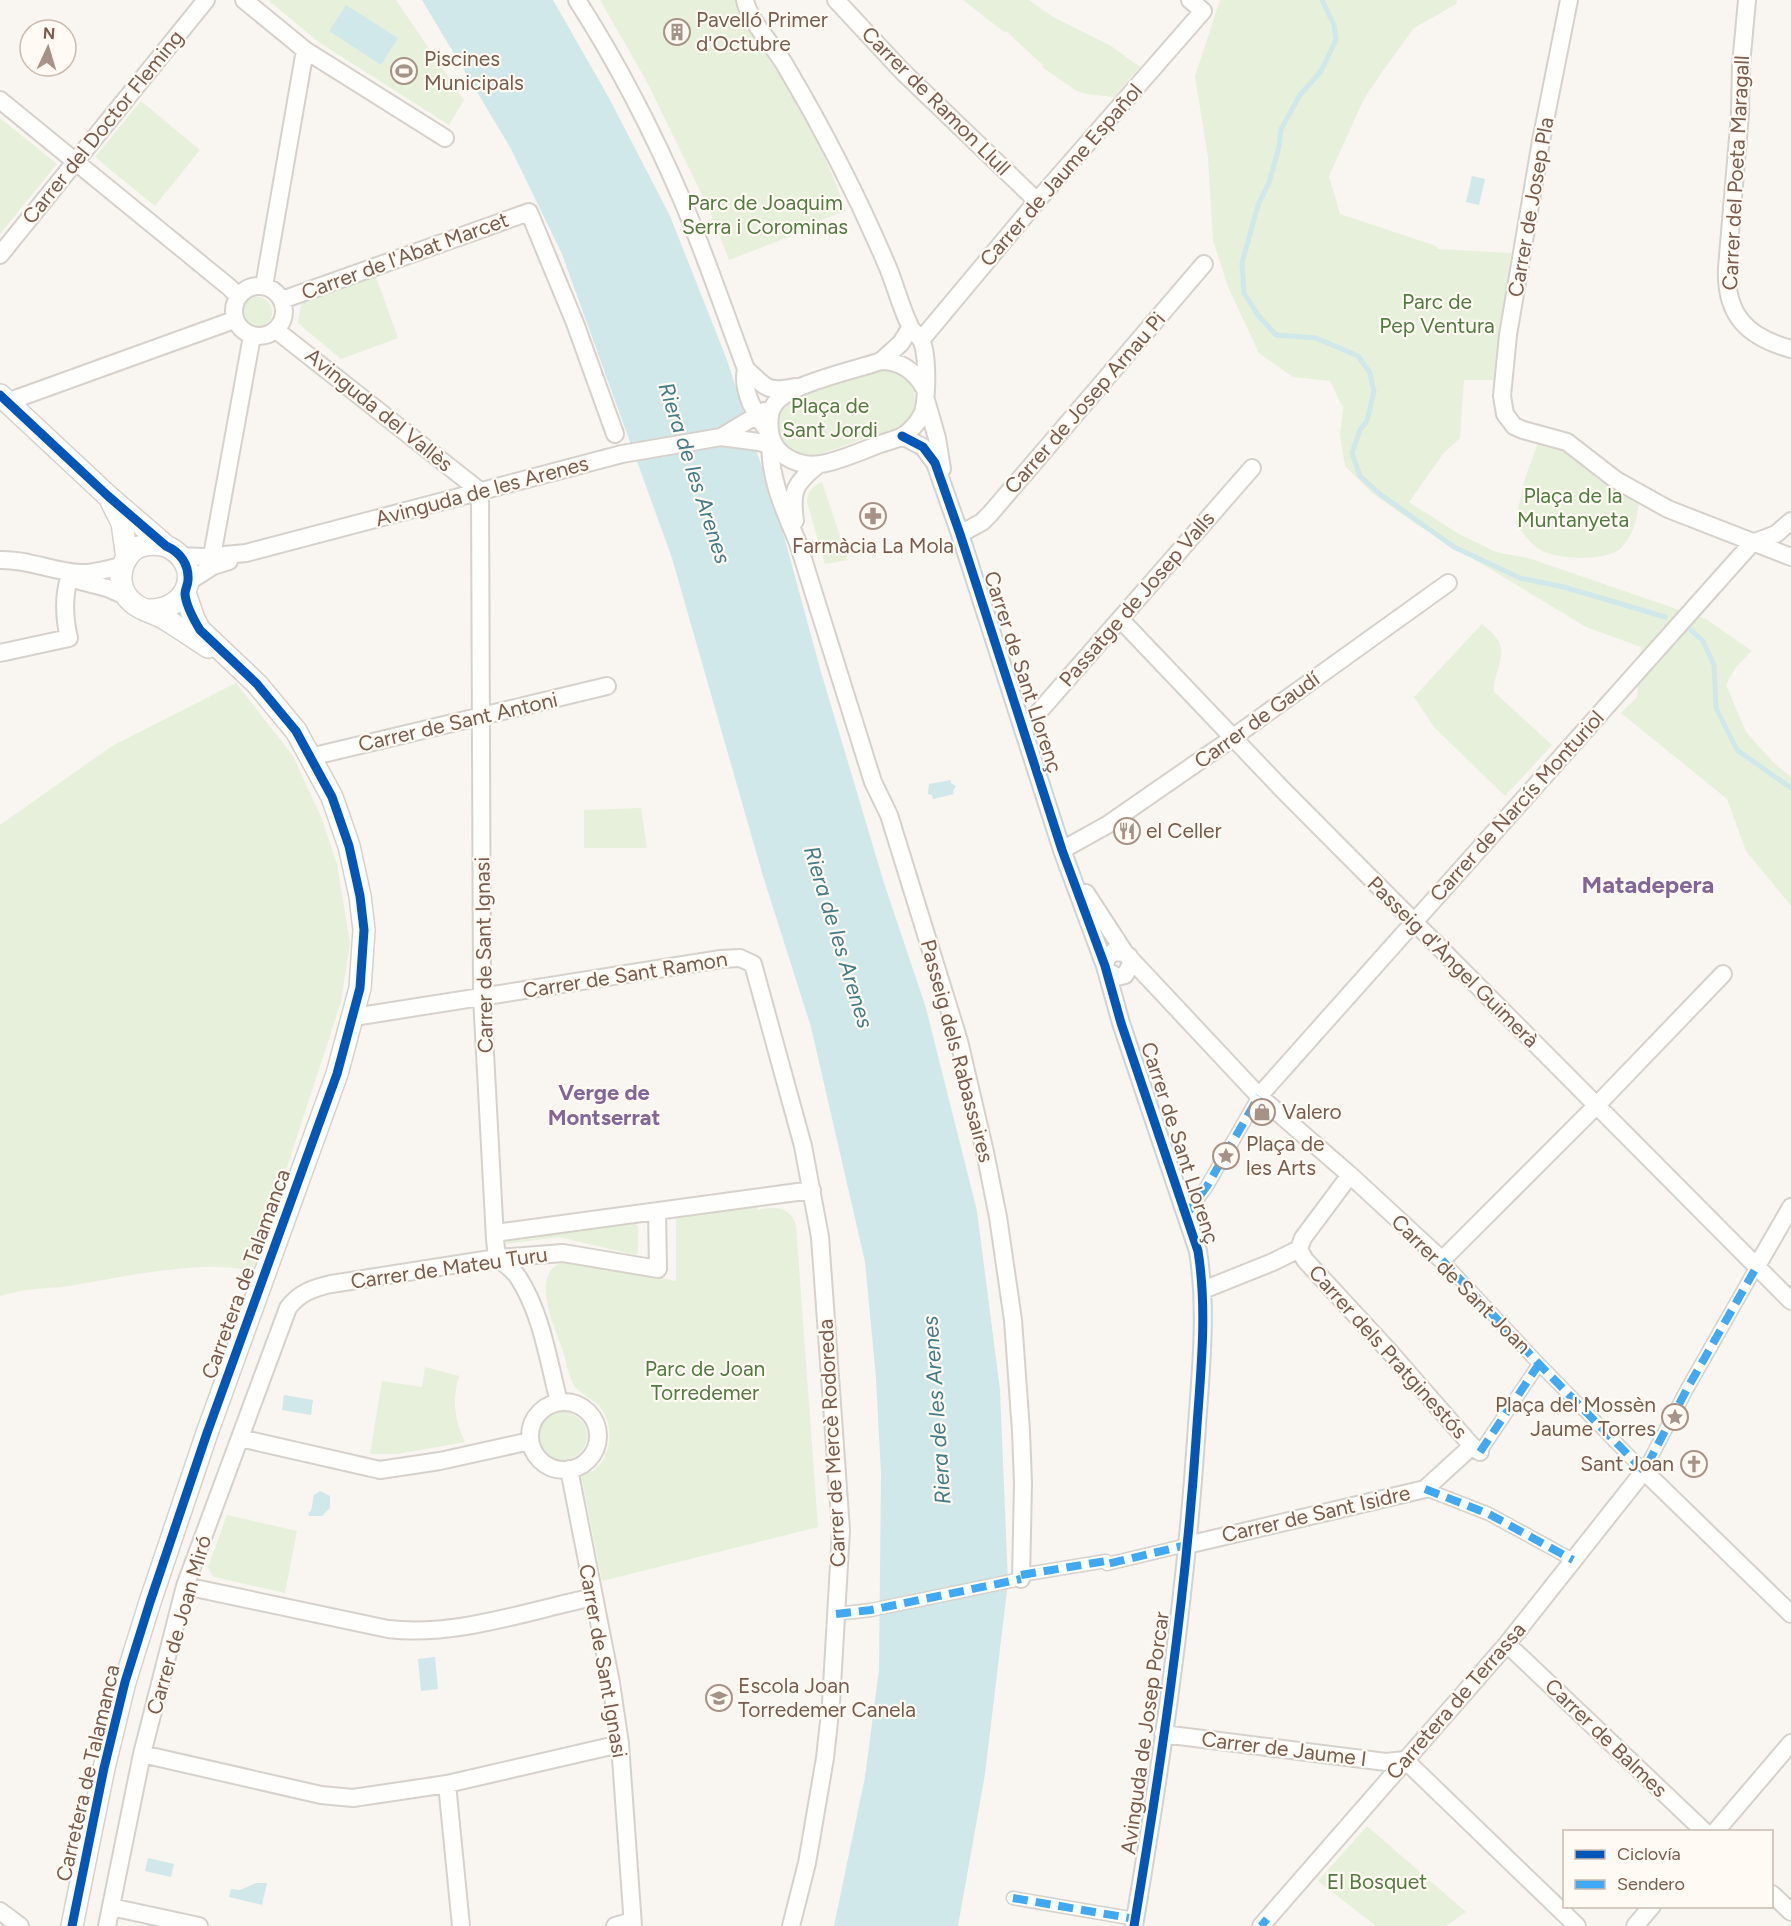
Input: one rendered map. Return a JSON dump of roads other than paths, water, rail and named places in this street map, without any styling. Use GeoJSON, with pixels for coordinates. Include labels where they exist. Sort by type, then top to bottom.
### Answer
{"type":"FeatureCollection","features":[{"type":"Feature","properties":{"kind":"street","name":"Carrer del Doctor Fleming"},"geometry":{"type":"LineString","coordinates":[[0,255],[206,0]]}},
{"type":"Feature","properties":{"kind":"street"},"geometry":{"type":"LineString","coordinates":[[244,0],[305,50],[445,138]]}},
{"type":"Feature","properties":{"kind":"street"},"geometry":{"type":"LineString","coordinates":[[577,0],[625,81],[659,148],[683,204],[746,369],[760,384],[777,390],[801,386],[881,361],[893,361],[902,364],[920,379],[925,394]]}},
{"type":"Feature","properties":{"kind":"street"},"geometry":{"type":"LineString","coordinates":[[745,0],[746,6],[789,72],[857,199],[916,334],[925,360],[925,394],[920,418],[902,436],[844,458],[818,465],[795,462],[784,456],[769,441],[754,417],[744,377],[746,369]]}},
{"type":"Feature","properties":{"kind":"street","name":"Carrer de Ramon Llull"},"geometry":{"type":"LineString","coordinates":[[836,0],[903,72],[1037,201]]}},
{"type":"Feature","properties":{"kind":"street","name":"Carrer de Josep Pla"},"geometry":{"type":"LineString","coordinates":[[1569,0],[1541,141],[1508,335],[1502,396],[1504,414],[1514,426],[1567,442],[1616,480],[1668,509],[1791,557]]}},
{"type":"Feature","properties":{"kind":"street","name":"Carrer del Poeta Maragall"},"geometry":{"type":"LineString","coordinates":[[1747,0],[1727,268],[1728,291],[1730,304],[1738,319],[1754,333],[1768,341],[1791,349]]}},
{"type":"Feature","properties":{"kind":"street","name":"Carrer de Jaume Español"},"geometry":{"type":"LineString","coordinates":[[881,361],[916,334],[1037,201],[1196,6]]}},
{"type":"Feature","properties":{"kind":"street"},"geometry":{"type":"LineString","coordinates":[[264,286],[305,50]]}},
{"type":"Feature","properties":{"kind":"street"},"geometry":{"type":"LineString","coordinates":[[0,100],[238,296]]}},
{"type":"Feature","properties":{"kind":"street","name":"Carrer de l'Abat Marcet"},"geometry":{"type":"LineString","coordinates":[[282,300],[529,212],[575,323],[615,434]]}},
{"type":"Feature","properties":{"kind":"street","name":"Carrer de Josep Arnau Pi"},"geometry":{"type":"LineString","coordinates":[[960,534],[982,522],[990,514],[1204,264]]}},
{"type":"Feature","properties":{"kind":"street"},"geometry":{"type":"LineString","coordinates":[[264,286],[282,300],[283,319],[276,330],[269,335],[252,336],[244,333],[234,320],[233,312],[238,296],[249,287],[264,286]]}},
{"type":"Feature","properties":{"kind":"street"},"geometry":{"type":"LineString","coordinates":[[231,660],[200,630],[194,620],[186,588],[187,567],[173,551],[108,496],[3,399],[234,320]]}},
{"type":"Feature","properties":{"kind":"street","name":"Avinguda del Vallès"},"geometry":{"type":"LineString","coordinates":[[276,330],[480,491]]}},
{"type":"Feature","properties":{"kind":"street"},"geometry":{"type":"LineString","coordinates":[[212,556],[252,336]]}},
{"type":"Feature","properties":{"kind":"street"},"geometry":{"type":"LineString","coordinates":[[769,441],[772,406],[801,386]]}},
{"type":"Feature","properties":{"kind":"street","name":"Carrer de Sant Llorenç"},"geometry":{"type":"LineString","coordinates":[[925,394],[937,438],[944,491]]}},
{"type":"Feature","properties":{"kind":"street","name":"Avinguda de les Arenes"},"geometry":{"type":"LineString","coordinates":[[721,437],[772,406]]}},
{"type":"Feature","properties":{"kind":"street","name":"Carrer de Sant Llorenç"},"geometry":{"type":"LineString","coordinates":[[902,436],[923,447],[930,454],[960,534],[1062,850],[1106,968],[1157,1133],[1198,1251],[1203,1290],[1202,1346],[1188,1545]]}},
{"type":"Feature","properties":{"kind":"street","name":"Avinguda de les Arenes"},"geometry":{"type":"LineString","coordinates":[[186,588],[213,566],[246,553],[622,454],[721,437],[769,441]]}},
{"type":"Feature","properties":{"kind":"street","name":"Passeig dels Rabassaires"},"geometry":{"type":"LineString","coordinates":[[769,441],[775,480],[784,510],[798,543],[873,782],[889,815],[910,880],[958,1041],[985,1152],[998,1217],[1017,1362],[1023,1483],[1021,1577]]}},
{"type":"Feature","properties":{"kind":"street","name":"Passeig dels Rabassaires"},"geometry":{"type":"LineString","coordinates":[[798,543],[793,505],[794,489],[806,474],[818,465]]}},
{"type":"Feature","properties":{"kind":"street","name":"Passatge de Josep Valls"},"geometry":{"type":"LineString","coordinates":[[1023,730],[1252,468]]}},
{"type":"Feature","properties":{"kind":"street","name":"Carrer de Sant Ignasi"},"geometry":{"type":"LineString","coordinates":[[480,491],[482,997],[497,1258]]}},
{"type":"Feature","properties":{"kind":"street"},"geometry":{"type":"LineString","coordinates":[[108,496],[122,523],[125,562],[121,581],[128,597]]}},
{"type":"Feature","properties":{"kind":"street"},"geometry":{"type":"LineString","coordinates":[[1752,543],[1776,534],[1791,521]]}},
{"type":"Feature","properties":{"kind":"street","name":"Carrer de Narcís Monturiol"},"geometry":{"type":"LineString","coordinates":[[1259,1096],[1752,543]]}},
{"type":"Feature","properties":{"kind":"street"},"geometry":{"type":"LineString","coordinates":[[0,560],[29,562],[80,573],[125,562],[131,552],[147,544],[173,551]]}},
{"type":"Feature","properties":{"kind":"street","name":"Avinguda de les Arenes"},"geometry":{"type":"LineString","coordinates":[[173,551],[212,556],[246,553]]}},
{"type":"Feature","properties":{"kind":"street"},"geometry":{"type":"LineString","coordinates":[[53,569],[69,578],[106,588],[128,597],[138,606],[193,637],[223,660],[231,660]]}},
{"type":"Feature","properties":{"kind":"street"},"geometry":{"type":"LineString","coordinates":[[0,653],[69,638],[64,611],[69,578]]}},
{"type":"Feature","properties":{"kind":"street","name":"Carrer de Gaudí"},"geometry":{"type":"LineString","coordinates":[[1062,850],[1107,825],[1233,738],[1448,583]]}},
{"type":"Feature","properties":{"kind":"street"},"geometry":{"type":"LineString","coordinates":[[148,610],[169,608],[178,602],[186,588]]}},
{"type":"Feature","properties":{"kind":"street","name":"Passeig d'Àngel Guimerà"},"geometry":{"type":"LineString","coordinates":[[1120,619],[1414,922],[1791,1301]]}},
{"type":"Feature","properties":{"kind":"street","name":"Carretera de Talamanca"},"geometry":{"type":"LineString","coordinates":[[72,1926],[104,1768],[142,1625],[207,1433],[338,1074],[360,988],[364,930],[360,896],[349,846],[332,797],[296,731],[257,684],[231,660]]}},
{"type":"Feature","properties":{"kind":"street","name":"Carrer de Sant Antoni"},"geometry":{"type":"LineString","coordinates":[[310,757],[607,686]]}},
{"type":"Feature","properties":{"kind":"street","name":"Carrer de Sant Joan"},"geometry":{"type":"LineString","coordinates":[[1070,870],[1127,955],[1259,1096],[1350,1175],[1442,1260],[1539,1364],[1644,1471],[1791,1614]]}},
{"type":"Feature","properties":{"kind":"street"},"geometry":{"type":"LineString","coordinates":[[1106,968],[1117,977],[1125,975],[1131,964],[1127,955]]}},
{"type":"Feature","properties":{"kind":"street","name":"Carrer de Sant Ramon"},"geometry":{"type":"LineString","coordinates":[[354,1017],[721,959],[740,958],[753,964]]}},
{"type":"Feature","properties":{"kind":"street","name":"Carrer de Mercè Rodoreda"},"geometry":{"type":"LineString","coordinates":[[753,964],[785,1076],[812,1191],[820,1237],[841,1530],[831,1703],[825,1758],[807,1863],[791,1926]]}},
{"type":"Feature","properties":{"kind":"street"},"geometry":{"type":"LineString","coordinates":[[1442,1260],[1596,1106],[1723,974]]}},
{"type":"Feature","properties":{"kind":"street"},"geometry":{"type":"LineString","coordinates":[[1187,1214],[1207,1186],[1259,1096]]}},
{"type":"Feature","properties":{"kind":"street"},"geometry":{"type":"LineString","coordinates":[[1203,1290],[1299,1249],[1303,1238],[1350,1175]]}},
{"type":"Feature","properties":{"kind":"street","name":"Carrer de Mateu Turu"},"geometry":{"type":"LineString","coordinates":[[495,1233],[812,1191]]}},
{"type":"Feature","properties":{"kind":"street"},"geometry":{"type":"LineString","coordinates":[[1644,1471],[1693,1379],[1791,1207]]}},
{"type":"Feature","properties":{"kind":"street","name":"Carrer de Mateu Turu"},"geometry":{"type":"LineString","coordinates":[[294,1300],[313,1288],[331,1284],[497,1258],[562,1253],[658,1269],[657,1211]]}},
{"type":"Feature","properties":{"kind":"street","name":"Carrer dels Pratginestós"},"geometry":{"type":"LineString","coordinates":[[1299,1249],[1305,1260],[1476,1449]]}},
{"type":"Feature","properties":{"kind":"street"},"geometry":{"type":"LineString","coordinates":[[497,1258],[517,1275],[533,1306],[559,1402]]}},
{"type":"Feature","properties":{"kind":"street","name":"Carrer de Joan Miró"},"geometry":{"type":"LineString","coordinates":[[108,1926],[142,1754],[185,1586],[288,1308],[294,1300]]}},
{"type":"Feature","properties":{"kind":"street"},"geometry":{"type":"LineString","coordinates":[[1425,1489],[1476,1449],[1539,1364]]}},
{"type":"Feature","properties":{"kind":"street"},"geometry":{"type":"LineString","coordinates":[[559,1402],[572,1402],[591,1415],[596,1425],[598,1438],[595,1449],[588,1459],[579,1466],[569,1469],[549,1467],[532,1450],[530,1441],[530,1429],[535,1418],[542,1409],[559,1402]]}},
{"type":"Feature","properties":{"kind":"street"},"geometry":{"type":"LineString","coordinates":[[240,1438],[380,1470],[412,1466],[530,1441]]}},
{"type":"Feature","properties":{"kind":"street","name":"Carrer de Sant Ignasi"},"geometry":{"type":"LineString","coordinates":[[569,1469],[611,1683],[620,1744],[632,1923]]}},
{"type":"Feature","properties":{"kind":"street","name":"Carretera de Terrassa"},"geometry":{"type":"LineString","coordinates":[[1262,1926],[1507,1644],[1644,1471]]}},
{"type":"Feature","properties":{"kind":"street","name":"Carrer de Sant Isidre"},"geometry":{"type":"LineString","coordinates":[[1188,1545],[1425,1489],[1489,1514],[1573,1560]]}},
{"type":"Feature","properties":{"kind":"street"},"geometry":{"type":"LineString","coordinates":[[836,1614],[871,1610],[1106,1561],[1107,1564],[1188,1545]]}},
{"type":"Feature","properties":{"kind":"street","name":"Avinguda de Josep Porcar"},"geometry":{"type":"LineString","coordinates":[[1135,1923],[1180,1625],[1188,1545]]}},
{"type":"Feature","properties":{"kind":"street"},"geometry":{"type":"LineString","coordinates":[[185,1586],[380,1627],[422,1632],[483,1622],[594,1597]]}},
{"type":"Feature","properties":{"kind":"street","name":"Carrer de Balmes"},"geometry":{"type":"LineString","coordinates":[[1507,1644],[1703,1830]]}},
{"type":"Feature","properties":{"kind":"street","name":"Carrer de Jaume I"},"geometry":{"type":"LineString","coordinates":[[1163,1734],[1386,1762],[1405,1760]]}},
{"type":"Feature","properties":{"kind":"street"},"geometry":{"type":"LineString","coordinates":[[1717,1830],[1791,1743]]}},
{"type":"Feature","properties":{"kind":"street"},"geometry":{"type":"LineString","coordinates":[[142,1754],[336,1797],[370,1797],[447,1784],[620,1744]]}},
{"type":"Feature","properties":{"kind":"street"},"geometry":{"type":"LineString","coordinates":[[1405,1760],[1577,1926]]}},
{"type":"Feature","properties":{"kind":"street"},"geometry":{"type":"LineString","coordinates":[[447,1784],[461,1926]]}},
{"type":"Feature","properties":{"kind":"street"},"geometry":{"type":"LineString","coordinates":[[1773,1895],[1791,1912]]}},
{"type":"Feature","properties":{"kind":"street"},"geometry":{"type":"LineString","coordinates":[[1013,1898],[1135,1923]]}},
{"type":"Feature","properties":{"kind":"street"},"geometry":{"type":"LineString","coordinates":[[111,1907],[199,1926]]}},
{"type":"Feature","properties":{"kind":"street"},"geometry":{"type":"LineString","coordinates":[[1635,1926],[1650,1908]]}},
{"type":"Feature","properties":{"kind":"street"},"geometry":{"type":"LineString","coordinates":[[0,1911],[20,1926]]}},
{"type":"Feature","properties":{"kind":"street"},"geometry":{"type":"LineString","coordinates":[[615,1926],[632,1923]]}},
{"type":"Feature","properties":{"kind":"water","name":"Riera de les Arenes"},"geometry":{"type":"Polygon","coordinates":[[[422,0],[553,0],[609,98],[670,216],[727,360],[782,529],[821,672],[884,883],[926,1008],[977,1211],[1000,1390],[1008,1582],[985,1774],[958,1926],[834,1926],[865,1777],[879,1670],[881,1474],[876,1378],[865,1262],[811,1027],[763,876],[672,558],[562,254],[510,147],[422,0]]]}},
{"type":"Feature","properties":{"kind":"water"},"geometry":{"type":"Polygon","coordinates":[[[346,5],[398,38],[381,65],[329,31],[346,5]]]}},
{"type":"Feature","properties":{"kind":"water"},"geometry":{"type":"Polygon","coordinates":[[[1472,176],[1485,179],[1479,205],[1466,202],[1472,176]]]}},
{"type":"Feature","properties":{"kind":"water"},"geometry":{"type":"Polygon","coordinates":[[[951,780],[951,783],[956,786],[954,794],[933,799],[932,795],[928,794],[929,784],[951,780]]]}},
{"type":"Feature","properties":{"kind":"water"},"geometry":{"type":"Polygon","coordinates":[[[284,1395],[313,1400],[311,1415],[282,1410],[284,1395]]]}},
{"type":"Feature","properties":{"kind":"water"},"geometry":{"type":"Polygon","coordinates":[[[320,1491],[330,1496],[330,1508],[322,1516],[309,1516],[314,1495],[320,1491]]]}},
{"type":"Feature","properties":{"kind":"water"},"geometry":{"type":"Polygon","coordinates":[[[435,1657],[438,1689],[421,1691],[418,1659],[435,1657]]]}},
{"type":"Feature","properties":{"kind":"water"},"geometry":{"type":"Polygon","coordinates":[[[148,1858],[174,1864],[171,1877],[145,1871],[148,1858]]]}},
{"type":"Feature","properties":{"kind":"water"},"geometry":{"type":"Polygon","coordinates":[[[256,1883],[267,1883],[262,1905],[229,1897],[231,1889],[240,1890],[256,1883]]]}},
{"type":"Feature","properties":{"kind":"waterway"},"geometry":{"type":"LineString","coordinates":[[1322,0],[1334,25],[1336,40],[1321,71],[1300,95],[1281,129],[1279,147],[1269,183],[1258,205],[1242,263],[1244,293],[1258,315],[1276,335],[1316,338],[1358,356],[1370,373],[1374,391],[1367,421],[1360,430],[1352,453],[1360,476],[1380,494],[1454,547],[1520,578],[1564,587],[1665,617]]}},
{"type":"Feature","properties":{"kind":"waterway"},"geometry":{"type":"LineString","coordinates":[[1685,625],[1703,641],[1714,665],[1716,708],[1737,750],[1791,788]]}},
{"type":"Feature","properties":{"kind":"place","name":"Pavelló Primer d'Octubre"},"geometry":{"type":"Point","coordinates":[677,32]}},
{"type":"Feature","properties":{"kind":"place","name":"Piscines Municipals"},"geometry":{"type":"Point","coordinates":[404,71]}},
{"type":"Feature","properties":{"kind":"place","name":"Farmàcia La Mola"},"geometry":{"type":"Point","coordinates":[873,516]}},
{"type":"Feature","properties":{"kind":"place","name":"el Celler"},"geometry":{"type":"Point","coordinates":[1127,831]}},
{"type":"Feature","properties":{"kind":"place","name":"Valero"},"geometry":{"type":"Point","coordinates":[1262,1112]}},
{"type":"Feature","properties":{"kind":"place","name":"Plaça de les Arts"},"geometry":{"type":"Point","coordinates":[1226,1156]}},
{"type":"Feature","properties":{"kind":"place","name":"Plaça del Mossèn Jaume Torres"},"geometry":{"type":"Point","coordinates":[1675,1417]}},
{"type":"Feature","properties":{"kind":"place","name":"Sant Joan"},"geometry":{"type":"Point","coordinates":[1694,1464]}},
{"type":"Feature","properties":{"kind":"place","name":"Escola Joan Torredemer Canela"},"geometry":{"type":"Point","coordinates":[719,1698]}},
{"type":"Feature","properties":{"kind":"district","name":"Matadepera"},"geometry":{"type":"Point","coordinates":[1648,885]}},
{"type":"Feature","properties":{"kind":"district","name":"Verge de Montserrat"},"geometry":{"type":"Point","coordinates":[604,1104]}},
{"type":"Feature","properties":{"kind":"park label","name":"Parc de Joaquim Serra i Corominas"},"geometry":{"type":"Point","coordinates":[765,215]}},
{"type":"Feature","properties":{"kind":"park label","name":"Parc de Pep Ventura"},"geometry":{"type":"Point","coordinates":[1437,314]}},
{"type":"Feature","properties":{"kind":"park label","name":"Plaça de Sant Jordi"},"geometry":{"type":"Point","coordinates":[830,418]}},
{"type":"Feature","properties":{"kind":"park label","name":"Plaça de la Muntanyeta"},"geometry":{"type":"Point","coordinates":[1573,508]}},
{"type":"Feature","properties":{"kind":"park label","name":"Parc de Joan Torredemer"},"geometry":{"type":"Point","coordinates":[705,1381]}},
{"type":"Feature","properties":{"kind":"park label","name":"El Bosquet"},"geometry":{"type":"Point","coordinates":[1377,1882]}}]}
